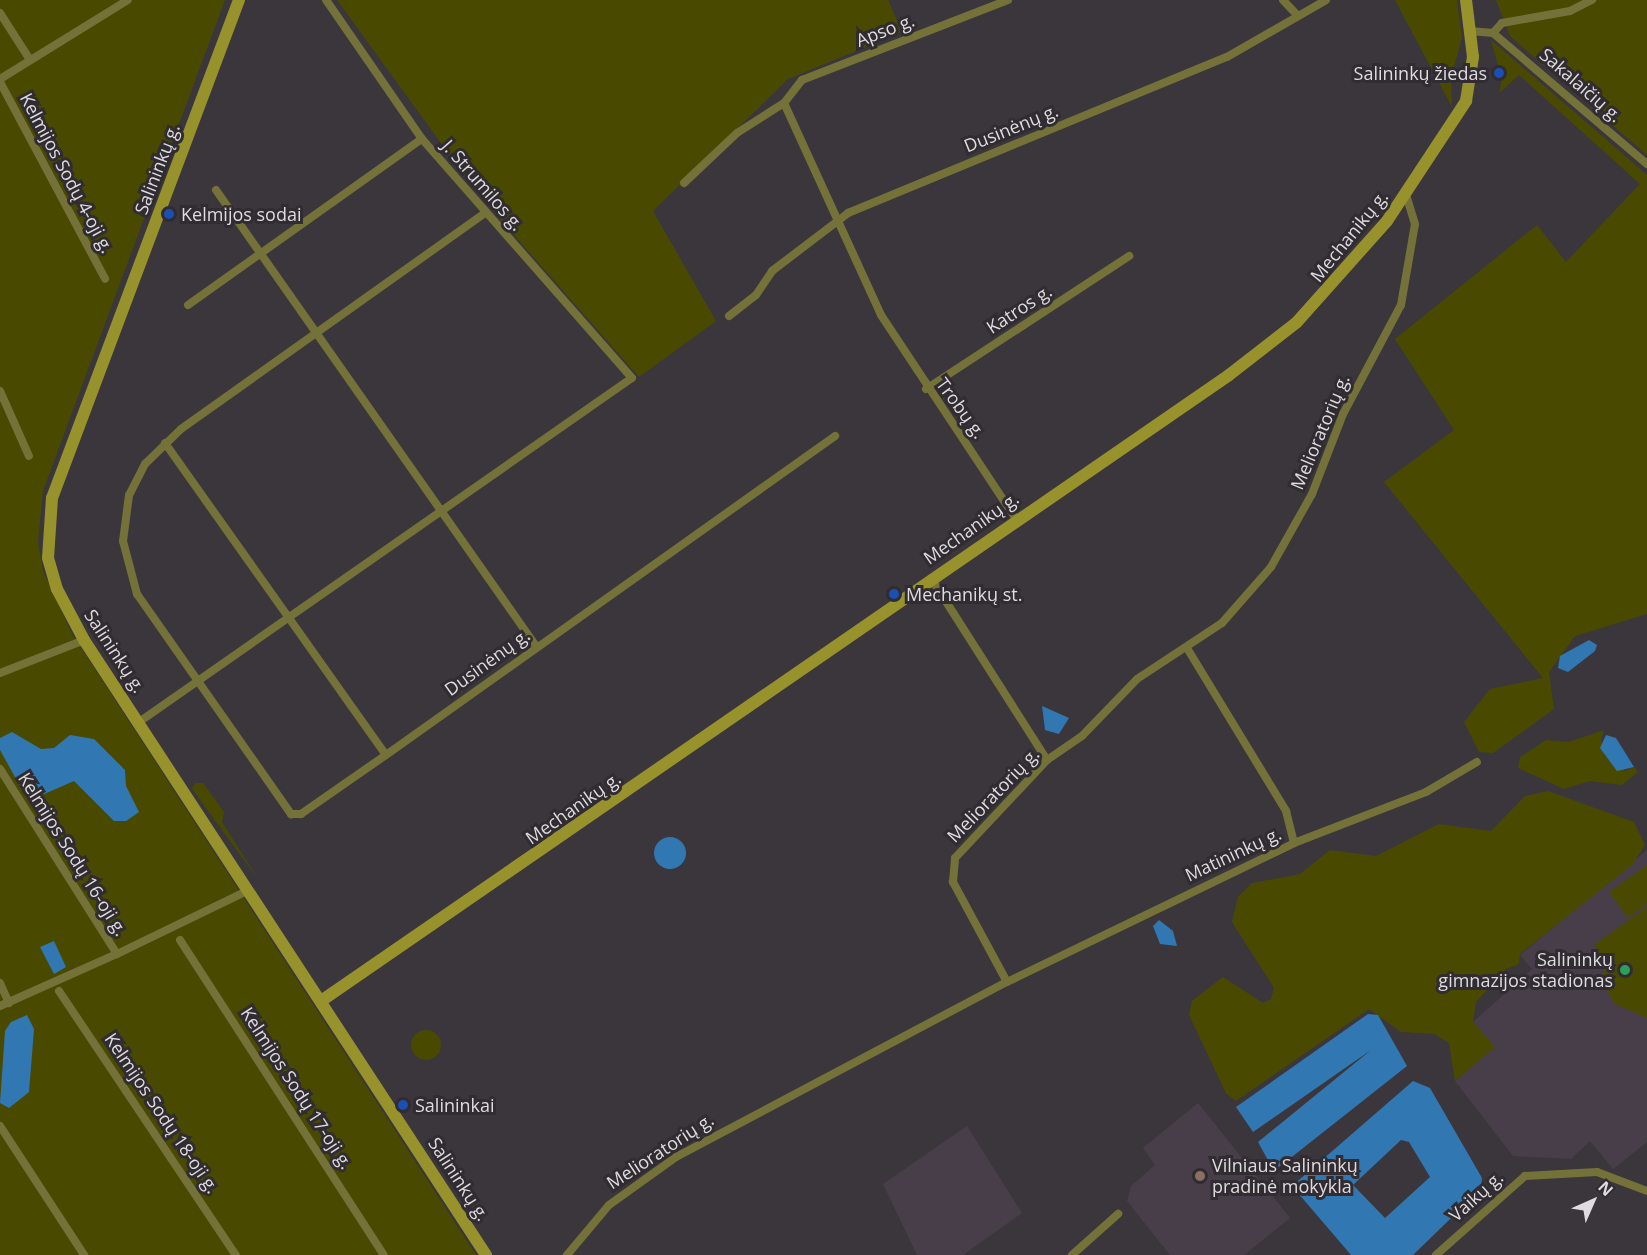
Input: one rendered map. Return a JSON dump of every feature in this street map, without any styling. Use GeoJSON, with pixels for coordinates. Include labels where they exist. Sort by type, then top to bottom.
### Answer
{"type":"FeatureCollection","features":[{"type":"Feature","properties":{"kind":"main road","name":"Salininkų g."},"geometry":{"type":"LineString","coordinates":[[239,0],[52,498],[46,538],[52,575],[84,640],[486,1255]]}},
{"type":"Feature","properties":{"kind":"main road","name":"Mechanikų g."},"geometry":{"type":"LineString","coordinates":[[321,1001],[465,907],[931,578],[1277,340],[1316,304],[1406,195],[1466,100],[1472,78],[1466,0]]}},
{"type":"Feature","properties":{"kind":"street"},"geometry":{"type":"LineString","coordinates":[[0,80],[128,0]]}},
{"type":"Feature","properties":{"kind":"street","name":"J. Strumilos g."},"geometry":{"type":"LineString","coordinates":[[326,0],[422,139],[632,378],[441,511]]}},
{"type":"Feature","properties":{"kind":"street","name":"Apso g."},"geometry":{"type":"LineString","coordinates":[[684,183],[737,134],[784,103],[802,80],[1008,0]]}},
{"type":"Feature","properties":{"kind":"street"},"geometry":{"type":"LineString","coordinates":[[1283,0],[1299,16]]}},
{"type":"Feature","properties":{"kind":"street","name":"Dusinėnų g."},"geometry":{"type":"LineString","coordinates":[[729,316],[756,295],[772,271],[835,223],[1227,57],[1326,0]]}},
{"type":"Feature","properties":{"kind":"street"},"geometry":{"type":"LineString","coordinates":[[1470,31],[1492,33],[1502,23],[1570,10],[1592,0]]}},
{"type":"Feature","properties":{"kind":"street"},"geometry":{"type":"LineString","coordinates":[[0,13],[30,60]]}},
{"type":"Feature","properties":{"kind":"street","name":"Sakalaičių g."},"geometry":{"type":"LineString","coordinates":[[1492,33],[1647,165]]}},
{"type":"Feature","properties":{"kind":"street","name":"Kelmijos Sodų 4-oji g."},"geometry":{"type":"LineString","coordinates":[[0,80],[105,279]]}},
{"type":"Feature","properties":{"kind":"street"},"geometry":{"type":"LineString","coordinates":[[784,103],[835,223]]}},
{"type":"Feature","properties":{"kind":"street"},"geometry":{"type":"LineString","coordinates":[[188,305],[422,139]]}},
{"type":"Feature","properties":{"kind":"street"},"geometry":{"type":"LineString","coordinates":[[216,190],[536,646]]}},
{"type":"Feature","properties":{"kind":"street","name":"Melioratorių g."},"geometry":{"type":"LineString","coordinates":[[567,1255],[609,1205],[676,1157],[1007,982],[960,897],[952,870],[966,843],[1047,760],[1082,736],[1137,679],[1186,648],[1250,596],[1312,494],[1343,414],[1407,287],[1415,224],[1406,195]]}},
{"type":"Feature","properties":{"kind":"street","name":"Dusinėnų g."},"geometry":{"type":"LineString","coordinates":[[485,213],[165,443],[145,464],[129,495],[123,541],[137,594],[195,682],[291,814],[301,814],[387,755],[536,646],[835,436]]}},
{"type":"Feature","properties":{"kind":"street","name":"Trobų g."},"geometry":{"type":"LineString","coordinates":[[835,223],[882,315],[926,389],[1016,519]]}},
{"type":"Feature","properties":{"kind":"street","name":"Katros g."},"geometry":{"type":"LineString","coordinates":[[926,389],[1129,256]]}},
{"type":"Feature","properties":{"kind":"street"},"geometry":{"type":"LineString","coordinates":[[0,391],[29,456]]}},
{"type":"Feature","properties":{"kind":"street"},"geometry":{"type":"LineString","coordinates":[[165,443],[387,755]]}},
{"type":"Feature","properties":{"kind":"street"},"geometry":{"type":"LineString","coordinates":[[138,722],[441,511]]}},
{"type":"Feature","properties":{"kind":"street"},"geometry":{"type":"LineString","coordinates":[[931,578],[1047,760]]}},
{"type":"Feature","properties":{"kind":"street"},"geometry":{"type":"LineString","coordinates":[[0,674],[84,640]]}},
{"type":"Feature","properties":{"kind":"street"},"geometry":{"type":"LineString","coordinates":[[1186,648],[1286,811],[1294,843]]}},
{"type":"Feature","properties":{"kind":"street","name":"Matininkų g."},"geometry":{"type":"LineString","coordinates":[[1007,982],[1294,843],[1426,792],[1477,762]]}},
{"type":"Feature","properties":{"kind":"street","name":"Kelmijos Sodų 16-oji g."},"geometry":{"type":"LineString","coordinates":[[0,769],[117,954],[249,890]]}},
{"type":"Feature","properties":{"kind":"street","name":"Kelmijos Sodų 17-oji g."},"geometry":{"type":"LineString","coordinates":[[180,940],[384,1255]]}},
{"type":"Feature","properties":{"kind":"street"},"geometry":{"type":"LineString","coordinates":[[0,983],[4,1005],[117,954]]}},
{"type":"Feature","properties":{"kind":"street","name":"Kelmijos Sodų 18-oji g."},"geometry":{"type":"LineString","coordinates":[[59,991],[236,1255]]}},
{"type":"Feature","properties":{"kind":"street"},"geometry":{"type":"LineString","coordinates":[[0,1126],[84,1255]]}},
{"type":"Feature","properties":{"kind":"street","name":"Vaikų g."},"geometry":{"type":"LineString","coordinates":[[1436,1255],[1525,1176],[1597,1172],[1647,1191]]}},
{"type":"Feature","properties":{"kind":"street"},"geometry":{"type":"LineString","coordinates":[[1072,1255],[1118,1214]]}},
{"type":"Feature","properties":{"kind":"shaded area"},"geometry":{"type":"Polygon","coordinates":[[[0,0],[225,0],[43,491],[38,542],[43,571],[72,634],[476,1255],[0,1255],[0,0]]]}},
{"type":"Feature","properties":{"kind":"shaded area"},"geometry":{"type":"Polygon","coordinates":[[[337,0],[888,0],[902,32],[788,79],[653,211],[716,321],[639,377],[478,194],[337,0]]]}},
{"type":"Feature","properties":{"kind":"shaded area"},"geometry":{"type":"Polygon","coordinates":[[[1395,0],[1457,0],[1462,38],[1451,77],[1452,107],[1395,0]]]}},
{"type":"Feature","properties":{"kind":"shaded area"},"geometry":{"type":"Polygon","coordinates":[[[1496,0],[1647,0],[1647,155],[1510,36],[1496,0]]]}},
{"type":"Feature","properties":{"kind":"shaded area"},"geometry":{"type":"Polygon","coordinates":[[[1491,40],[1647,175],[1647,614],[1575,636],[1549,672],[1554,709],[1493,753],[1479,752],[1464,722],[1490,689],[1543,678],[1384,482],[1454,430],[1395,339],[1537,225],[1566,262],[1640,184],[1519,75],[1499,93],[1502,79],[1491,40]]]}},
{"type":"Feature","properties":{"kind":"shaded area"},"geometry":{"type":"Polygon","coordinates":[[[1604,730],[1601,741],[1625,771],[1634,767],[1638,772],[1622,785],[1590,781],[1564,789],[1518,768],[1520,757],[1546,740],[1569,742],[1604,730]]]}},
{"type":"Feature","properties":{"kind":"shaded area"},"geometry":{"type":"Polygon","coordinates":[[[195,783],[203,783],[224,812],[222,822],[258,879],[192,789],[195,783]]]}},
{"type":"Feature","properties":{"kind":"shaded area"},"geometry":{"type":"Polygon","coordinates":[[[1548,791],[1634,822],[1645,845],[1632,865],[1520,954],[1519,964],[1506,969],[1476,1002],[1473,1022],[1495,1047],[1455,1081],[1449,1043],[1434,1034],[1401,1032],[1369,1009],[1236,1101],[1226,1093],[1189,1015],[1192,1001],[1223,977],[1263,1003],[1271,999],[1274,988],[1232,922],[1238,897],[1252,883],[1300,874],[1330,850],[1376,856],[1439,824],[1491,831],[1525,796],[1548,791]]]}},
{"type":"Feature","properties":{"kind":"shaded area"},"geometry":{"type":"Polygon","coordinates":[[[1647,850],[1647,1142],[1613,1169],[1590,1141],[1571,1159],[1513,1156],[1455,1081],[1494,1047],[1473,1022],[1532,969],[1520,955],[1647,850]]]}},
{"type":"Feature","properties":{"kind":"shaded area"},"geometry":{"type":"Polygon","coordinates":[[[1647,865],[1647,904],[1628,918],[1609,892],[1647,865]]]}},
{"type":"Feature","properties":{"kind":"shaded area","name":"Salininkų gimnazijos stadionas"},"geometry":{"type":"Polygon","coordinates":[[[1647,907],[1647,1018],[1615,1004],[1603,984],[1603,957],[1594,945],[1647,907]]]}},
{"type":"Feature","properties":{"kind":"shaded area"},"geometry":{"type":"Polygon","coordinates":[[[426,1030],[432,1031],[440,1039],[440,1051],[432,1059],[426,1060],[420,1059],[412,1051],[411,1045],[412,1039],[420,1031],[426,1030]]]}},
{"type":"Feature","properties":{"kind":"shaded area","name":"Vilniaus Salininkų pradinė mokykla"},"geometry":{"type":"Polygon","coordinates":[[[1198,1103],[1290,1218],[1244,1255],[1170,1255],[1127,1201],[1131,1186],[1155,1165],[1143,1148],[1198,1103]]]}},
{"type":"Feature","properties":{"kind":"shaded area"},"geometry":{"type":"Polygon","coordinates":[[[967,1126],[1022,1213],[963,1255],[917,1255],[883,1184],[967,1126]]]}},
{"type":"Feature","properties":{"kind":"water"},"geometry":{"type":"Polygon","coordinates":[[[1589,640],[1597,645],[1595,651],[1568,672],[1558,668],[1560,656],[1589,640]]]}},
{"type":"Feature","properties":{"kind":"water"},"geometry":{"type":"Polygon","coordinates":[[[1042,706],[1069,718],[1059,734],[1045,730],[1042,706]]]}},
{"type":"Feature","properties":{"kind":"water"},"geometry":{"type":"Polygon","coordinates":[[[12,732],[41,749],[54,748],[70,735],[94,739],[125,770],[126,786],[139,812],[126,821],[114,821],[74,781],[42,795],[25,795],[0,750],[0,738],[12,732]]]}},
{"type":"Feature","properties":{"kind":"water"},"geometry":{"type":"Polygon","coordinates":[[[1606,735],[1616,738],[1634,767],[1617,771],[1600,748],[1606,735]]]}},
{"type":"Feature","properties":{"kind":"water"},"geometry":{"type":"Polygon","coordinates":[[[670,837],[681,842],[686,853],[681,864],[670,869],[659,864],[654,853],[659,842],[670,837]]]}},
{"type":"Feature","properties":{"kind":"water"},"geometry":{"type":"Polygon","coordinates":[[[1159,920],[1173,931],[1177,946],[1160,944],[1153,926],[1159,920]]]}},
{"type":"Feature","properties":{"kind":"water"},"geometry":{"type":"Polygon","coordinates":[[[54,941],[66,967],[54,974],[40,947],[54,941]]]}},
{"type":"Feature","properties":{"kind":"water"},"geometry":{"type":"Polygon","coordinates":[[[1368,1014],[1378,1015],[1407,1066],[1274,1171],[1258,1142],[1371,1050],[1253,1132],[1236,1107],[1368,1014]]]}},
{"type":"Feature","properties":{"kind":"water"},"geometry":{"type":"Polygon","coordinates":[[[27,1015],[34,1029],[29,1092],[9,1108],[0,1103],[5,1031],[11,1022],[27,1015]]]}},
{"type":"Feature","properties":{"kind":"water"},"geometry":{"type":"Polygon","coordinates":[[[1413,1081],[1430,1088],[1482,1178],[1481,1189],[1413,1255],[1351,1255],[1292,1186],[1413,1081]],[[1401,1140],[1353,1185],[1385,1218],[1430,1177],[1409,1142],[1401,1140]]]}},
{"type":"Feature","properties":{"kind":"place","name":"Salininkų žiedas"},"geometry":{"type":"Point","coordinates":[1499,73]}},
{"type":"Feature","properties":{"kind":"place","name":"Kelmijos sodai"},"geometry":{"type":"Point","coordinates":[169,214]}},
{"type":"Feature","properties":{"kind":"place","name":"Mechanikų st."},"geometry":{"type":"Point","coordinates":[894,594]}},
{"type":"Feature","properties":{"kind":"place","name":"Salininkų gimnazijos stadionas"},"geometry":{"type":"Point","coordinates":[1625,970]}},
{"type":"Feature","properties":{"kind":"place","name":"Salininkai"},"geometry":{"type":"Point","coordinates":[403,1105]}},
{"type":"Feature","properties":{"kind":"place","name":"Vilniaus Salininkų pradinė mokykla"},"geometry":{"type":"Point","coordinates":[1200,1176]}}]}
